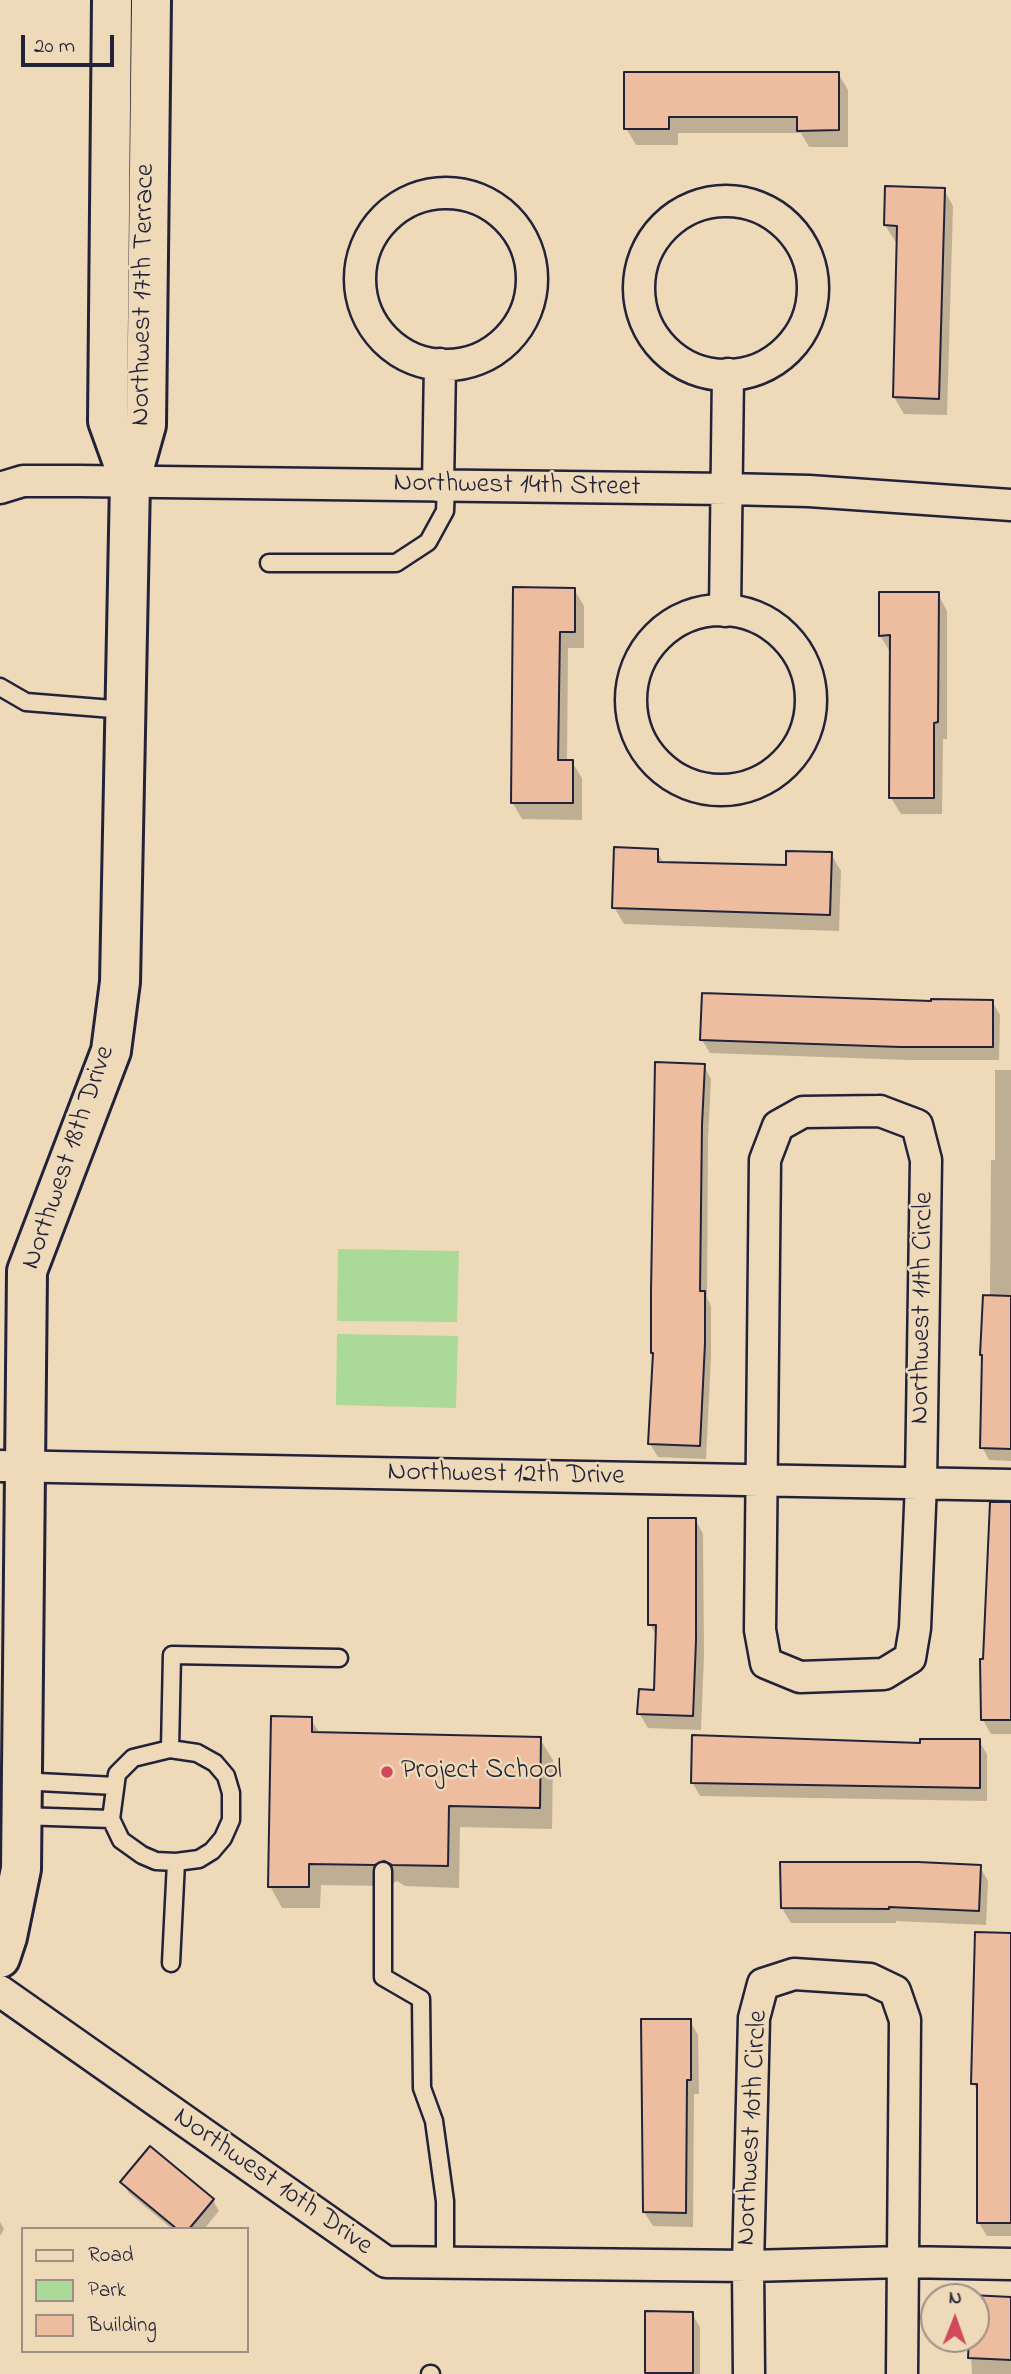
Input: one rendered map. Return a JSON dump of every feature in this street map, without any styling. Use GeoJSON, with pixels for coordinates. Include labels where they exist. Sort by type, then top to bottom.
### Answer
{"type":"FeatureCollection","features":[{"type":"Feature","properties":{"kind":"street","name":"Northwest 17th Terrace"},"geometry":{"type":"LineString","coordinates":[[112,0],[108,421],[130,482]]}},
{"type":"Feature","properties":{"kind":"street","name":"Northwest 17th Terrace"},"geometry":{"type":"LineString","coordinates":[[130,482],[146,425],[151,0]]}},
{"type":"Feature","properties":{"kind":"street"},"geometry":{"type":"LineString","coordinates":[[431,194],[460,194],[489,204],[512,223],[527,248],[533,278],[527,310],[511,336],[488,355],[459,365],[440,364],[429,364],[400,352],[377,332],[363,306],[359,276],[364,249],[380,223],[403,204],[431,194]]}},
{"type":"Feature","properties":{"kind":"street"},"geometry":{"type":"LineString","coordinates":[[737,202],[766,210],[791,229],[807,254],[814,284],[808,318],[793,344],[770,363],[741,374],[728,374],[711,374],[682,363],[659,344],[644,318],[638,288],[641,266],[654,238],[676,216],[703,204],[737,202]]}},
{"type":"Feature","properties":{"kind":"street"},"geometry":{"type":"LineString","coordinates":[[440,364],[442,486]]}},
{"type":"Feature","properties":{"kind":"street"},"geometry":{"type":"LineString","coordinates":[[725,611],[728,374]]}},
{"type":"Feature","properties":{"kind":"street","name":"Northwest 14th Street"},"geometry":{"type":"LineString","coordinates":[[8,481],[727,489],[808,491],[1011,505]]}},
{"type":"Feature","properties":{"kind":"street","name":"Northwest 18th Drive"},"geometry":{"type":"LineString","coordinates":[[0,1958],[21,1869],[13,1467],[27,1272],[111,1051],[120,982],[130,482]]}},
{"type":"Feature","properties":{"kind":"street"},"geometry":{"type":"LineString","coordinates":[[705,611],[725,611],[739,611],[769,623],[792,644],[807,671],[812,703],[806,732],[790,759],[766,778],[736,789],[705,789],[676,778],[651,758],[635,731],[630,700],[635,669],[651,642],[676,622],[705,611]]}},
{"type":"Feature","properties":{"kind":"street","name":"Northwest 11th Circle"},"geometry":{"type":"LineString","coordinates":[[880,1111],[917,1125],[926,1160],[921,1483],[915,1628],[910,1658],[884,1674],[800,1677],[766,1663],[760,1630],[761,1480],[765,1160],[778,1126],[803,1112],[880,1111]]}},
{"type":"Feature","properties":{"kind":"street","name":"Northwest 12th Drive"},"geometry":{"type":"LineString","coordinates":[[13,1467],[1011,1485]]}},
{"type":"Feature","properties":{"kind":"street","name":"Northwest 10th Circle"},"geometry":{"type":"LineString","coordinates":[[749,2374],[748,2266],[754,2018],[763,1984],[794,1974],[870,1979],[895,1991],[905,2020],[902,2374]]}},
{"type":"Feature","properties":{"kind":"street","name":"Northwest 10th Drive"},"geometry":{"type":"LineString","coordinates":[[0,1992],[386,2263],[748,2266],[903,2262]]}},
{"type":"Feature","properties":{"kind":"street"},"geometry":{"type":"LineString","coordinates":[[903,2262],[1011,2264]]}},
{"type":"Feature","properties":{"kind":"lane"},"geometry":{"type":"LineString","coordinates":[[268,563],[396,563],[428,542],[445,511],[442,486]]}},
{"type":"Feature","properties":{"kind":"lane"},"geometry":{"type":"LineString","coordinates":[[0,687],[26,702],[125,710]]}},
{"type":"Feature","properties":{"kind":"lane"},"geometry":{"type":"LineString","coordinates":[[170,1749],[172,1655],[339,1658]]}},
{"type":"Feature","properties":{"kind":"lane"},"geometry":{"type":"LineString","coordinates":[[170,1749],[197,1753],[215,1763],[226,1776],[231,1794],[231,1820],[223,1838],[212,1851],[199,1858],[176,1862],[156,1861],[142,1856],[121,1840],[111,1819],[117,1774],[133,1758],[170,1749]]}},
{"type":"Feature","properties":{"kind":"lane"},"geometry":{"type":"LineString","coordinates":[[20,1799],[115,1786]]}},
{"type":"Feature","properties":{"kind":"lane"},"geometry":{"type":"LineString","coordinates":[[20,1799],[111,1819]]}},
{"type":"Feature","properties":{"kind":"lane"},"geometry":{"type":"LineString","coordinates":[[172,1963],[176,1862]]}},
{"type":"Feature","properties":{"kind":"lane"},"geometry":{"type":"LineString","coordinates":[[383,1871],[383,1977],[421,1999],[422,2088],[434,2121],[445,2200],[445,2263]]}},
{"type":"Feature","properties":{"kind":"green space"},"geometry":{"type":"Polygon","coordinates":[[[338,1249],[459,1251],[457,1322],[337,1321],[338,1249]]]}},
{"type":"Feature","properties":{"kind":"green space"},"geometry":{"type":"Polygon","coordinates":[[[337,1334],[458,1336],[456,1408],[336,1405],[337,1334]]]}},
{"type":"Feature","properties":{"kind":"building"},"geometry":{"type":"Polygon","coordinates":[[[624,72],[839,72],[839,130],[797,131],[797,117],[669,117],[669,129],[624,129],[624,72]]]}},
{"type":"Feature","properties":{"kind":"building"},"geometry":{"type":"Polygon","coordinates":[[[885,186],[945,188],[939,399],[893,397],[897,226],[884,225],[885,186]]]}},
{"type":"Feature","properties":{"kind":"building"},"geometry":{"type":"Polygon","coordinates":[[[513,587],[575,588],[575,632],[560,632],[558,760],[573,760],[573,803],[511,803],[513,587]]]}},
{"type":"Feature","properties":{"kind":"building"},"geometry":{"type":"Polygon","coordinates":[[[879,592],[939,592],[938,722],[934,723],[934,798],[889,798],[890,635],[879,636],[879,592]]]}},
{"type":"Feature","properties":{"kind":"building"},"geometry":{"type":"Polygon","coordinates":[[[614,847],[658,849],[658,862],[786,865],[786,851],[832,852],[830,915],[612,908],[614,847]]]}},
{"type":"Feature","properties":{"kind":"building"},"geometry":{"type":"Polygon","coordinates":[[[702,993],[931,1001],[993,1000],[993,1047],[900,1047],[700,1040],[702,993]]]}},
{"type":"Feature","properties":{"kind":"building"},"geometry":{"type":"Polygon","coordinates":[[[655,1062],[705,1064],[700,1291],[705,1291],[705,1343],[700,1446],[648,1444],[653,1353],[651,1291],[655,1062]]]}},
{"type":"Feature","properties":{"kind":"building"},"geometry":{"type":"Polygon","coordinates":[[[983,1295],[1011,1296],[1011,1449],[980,1448],[983,1295]]]}},
{"type":"Feature","properties":{"kind":"building"},"geometry":{"type":"Polygon","coordinates":[[[990,1502],[1011,1502],[1011,1720],[981,1720],[980,1659],[983,1659],[990,1502]]]}},
{"type":"Feature","properties":{"kind":"building"},"geometry":{"type":"Polygon","coordinates":[[[648,1518],[696,1518],[693,1716],[637,1714],[639,1689],[654,1690],[656,1625],[648,1625],[648,1518]]]}},
{"type":"Feature","properties":{"kind":"building"},"geometry":{"type":"Polygon","coordinates":[[[271,1716],[312,1717],[312,1732],[541,1737],[540,1808],[449,1806],[448,1866],[392,1865],[384,1861],[375,1865],[309,1864],[309,1887],[268,1887],[271,1716]]]}},
{"type":"Feature","properties":{"kind":"building"},"geometry":{"type":"Polygon","coordinates":[[[692,1735],[920,1743],[920,1739],[980,1739],[980,1788],[691,1783],[692,1735]]]}},
{"type":"Feature","properties":{"kind":"building"},"geometry":{"type":"Polygon","coordinates":[[[780,1862],[981,1865],[979,1911],[889,1907],[781,1908],[780,1862]]]}},
{"type":"Feature","properties":{"kind":"building"},"geometry":{"type":"Polygon","coordinates":[[[975,1932],[1011,1933],[1011,2223],[977,2223],[977,2084],[971,2084],[975,1932]]]}},
{"type":"Feature","properties":{"kind":"building"},"geometry":{"type":"Polygon","coordinates":[[[641,2019],[691,2019],[691,2080],[687,2080],[686,2213],[643,2212],[641,2019]]]}},
{"type":"Feature","properties":{"kind":"building"},"geometry":{"type":"Polygon","coordinates":[[[150,2146],[214,2199],[191,2227],[175,2227],[120,2182],[150,2146]]]}},
{"type":"Feature","properties":{"kind":"building"},"geometry":{"type":"Polygon","coordinates":[[[990,2296],[1011,2297],[1011,2360],[968,2358],[968,2353],[990,2353],[990,2296]]]}},
{"type":"Feature","properties":{"kind":"building"},"geometry":{"type":"Polygon","coordinates":[[[645,2311],[693,2312],[693,2373],[645,2373],[645,2311]]]}},
{"type":"Feature","properties":{"kind":"place","name":"Project School"},"geometry":{"type":"Point","coordinates":[387,1772]}}]}
